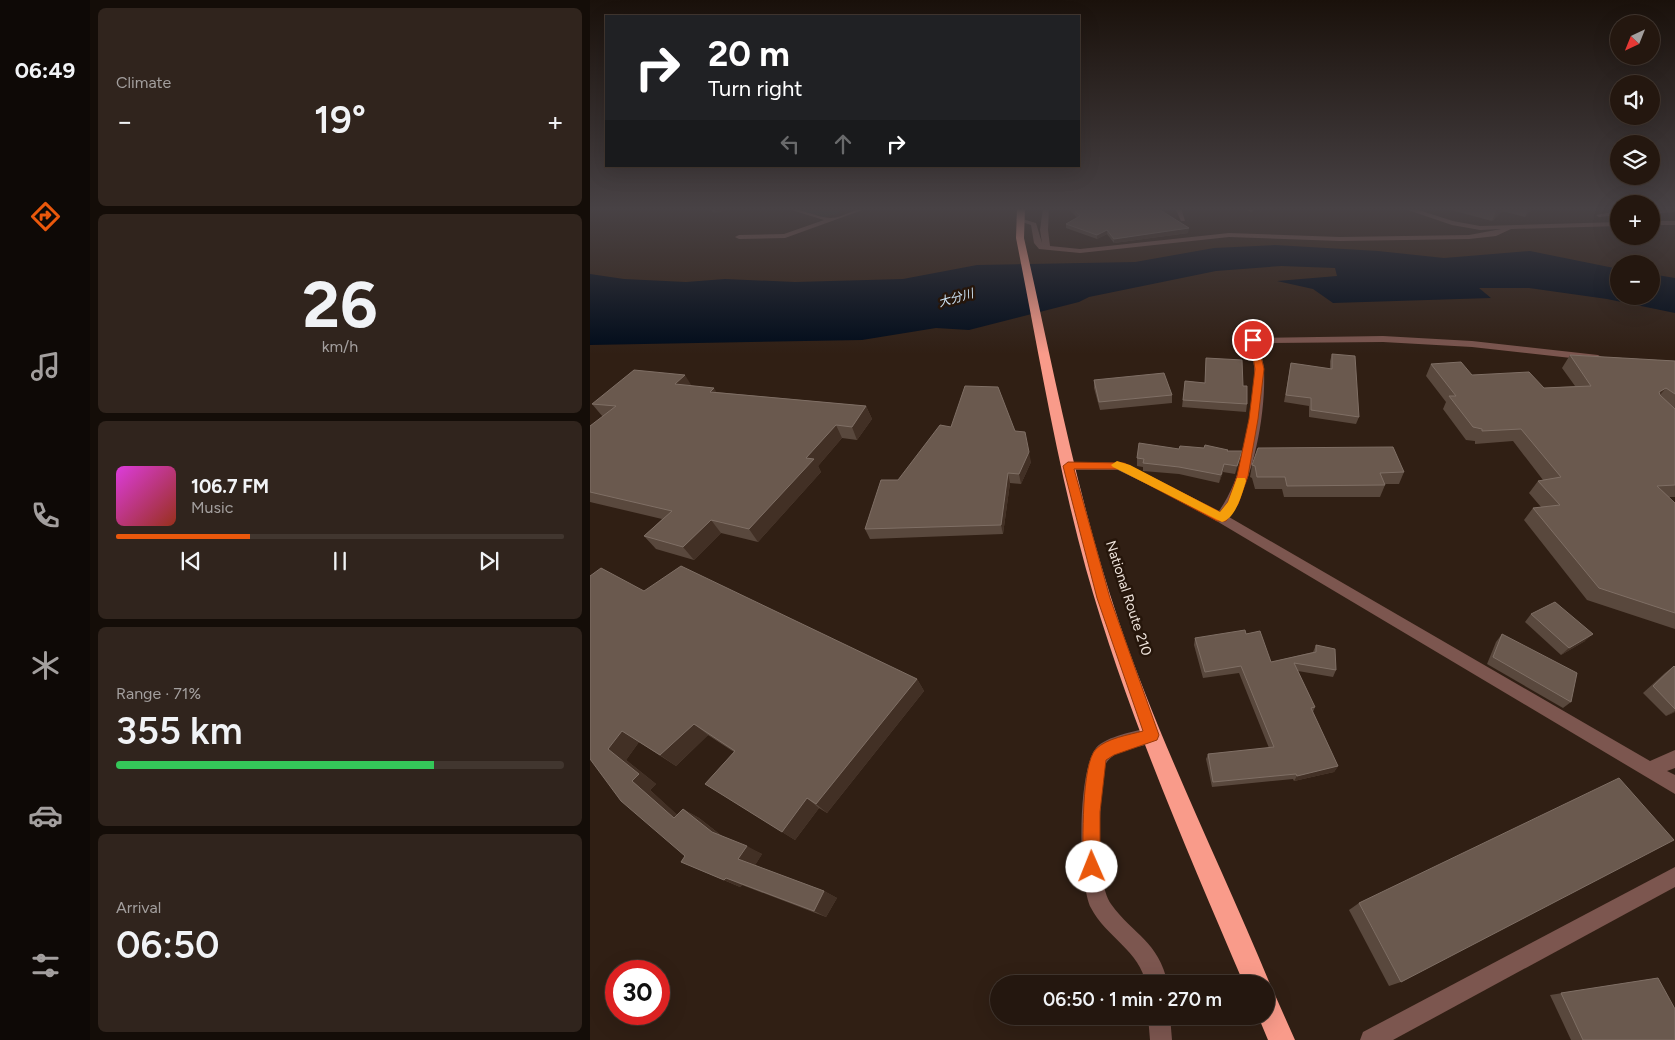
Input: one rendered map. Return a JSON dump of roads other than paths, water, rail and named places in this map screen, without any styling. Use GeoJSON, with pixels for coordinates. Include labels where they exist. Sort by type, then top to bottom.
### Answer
{"type":"FeatureCollection","features":[{"type":"Feature","properties":{"kind":"highway","name":"National Route 210"},"geometry":{"type":"LineString","coordinates":[[1025,257],[1068,466],[1103,598],[1152,735],[1253,975]]}},
{"type":"Feature","properties":{"kind":"highway"},"geometry":{"type":"LineString","coordinates":[[1275,1024],[1282,1040]]}},
{"type":"Feature","properties":{"kind":"street"},"geometry":{"type":"LineString","coordinates":[[1222,518],[1233,504],[1243,476],[1254,419],[1259,369],[1253,340],[1393,339],[1472,344],[1606,358]]}},
{"type":"Feature","properties":{"kind":"street"},"geometry":{"type":"LineString","coordinates":[[1068,466],[1120,466],[1222,518],[1675,785]]}},
{"type":"Feature","properties":{"kind":"street"},"geometry":{"type":"LineString","coordinates":[[1152,735],[1109,749],[1101,755],[1096,766],[1093,802],[1092,867],[1093,884],[1098,902],[1106,913],[1150,958],[1155,975]]}},
{"type":"Feature","properties":{"kind":"street"},"geometry":{"type":"LineString","coordinates":[[1649,770],[1675,759]]}},
{"type":"Feature","properties":{"kind":"street"},"geometry":{"type":"LineString","coordinates":[[1371,1040],[1675,877]]}},
{"type":"Feature","properties":{"kind":"street"},"geometry":{"type":"LineString","coordinates":[[1160,1025],[1161,1040]]}},
{"type":"Feature","properties":{"kind":"water","name":"大分川"},"geometry":{"type":"Polygon","coordinates":[[[1166,257],[1557,257],[1610,267],[1610,300],[1529,288],[1479,288],[1491,298],[1333,303],[1313,289],[1277,281],[1337,276],[1335,268],[1281,266],[1216,271],[1089,297],[1079,302],[969,330],[936,328],[862,340],[590,345],[590,274],[624,279],[686,282],[725,279],[795,282],[903,279],[977,265],[1135,262],[1166,257]]]}},
{"type":"Feature","properties":{"kind":"water"},"geometry":{"type":"Polygon","coordinates":[[[1660,276],[1675,278],[1675,313],[1636,305],[1660,305],[1660,276]]]}}]}
